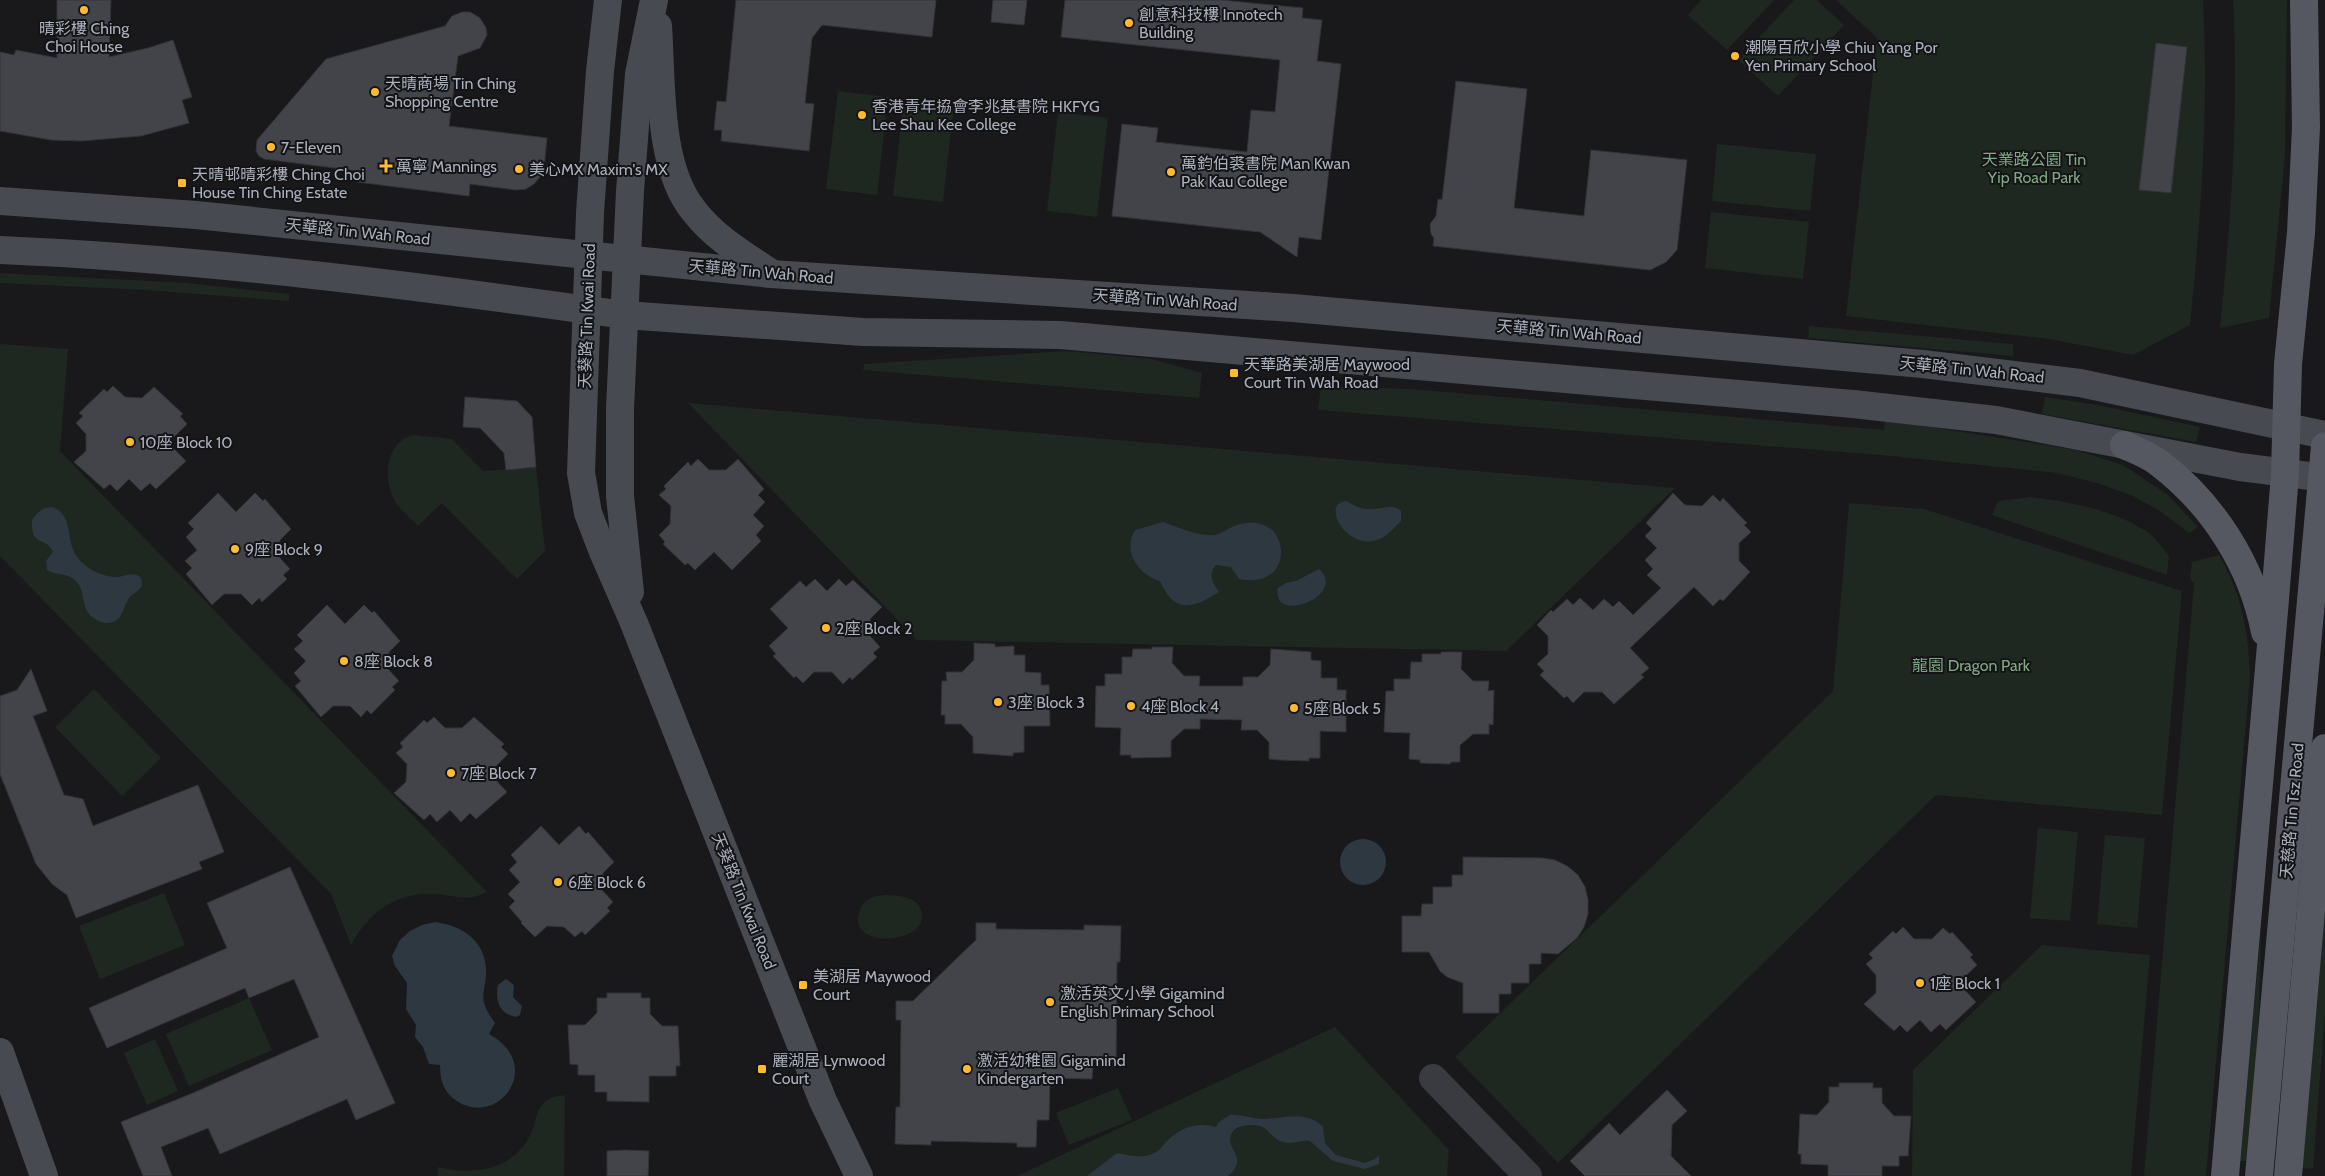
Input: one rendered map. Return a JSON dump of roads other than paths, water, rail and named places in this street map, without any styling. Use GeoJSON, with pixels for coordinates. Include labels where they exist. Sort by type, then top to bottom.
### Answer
{"type":"FeatureCollection","features":[{"type":"Feature","properties":{"kind":"main road","name":"天葵路 Tin Kwai Road"},"geometry":{"type":"LineString","coordinates":[[608,0],[600,71],[581,438],[581,473],[588,513],[634,623],[823,1101],[859,1176]]}},
{"type":"Feature","properties":{"kind":"main road","name":"天葵路 Tin Kwai Road"},"geometry":{"type":"LineString","coordinates":[[634,623],[620,496],[620,409],[627,259],[639,74],[655,0]]}},
{"type":"Feature","properties":{"kind":"main road"},"geometry":{"type":"LineString","coordinates":[[655,0],[666,141],[669,160],[678,182],[693,210],[724,242],[772,274]]}},
{"type":"Feature","properties":{"kind":"main road"},"geometry":{"type":"LineString","coordinates":[[2225,1176],[2285,474],[2288,364],[2304,182],[2306,74],[2304,0]]}},
{"type":"Feature","properties":{"kind":"main road","name":"天華路 Tin Wah Road"},"geometry":{"type":"LineString","coordinates":[[0,200],[196,215],[772,274],[1302,309],[1923,364],[2080,383],[2325,435]]}},
{"type":"Feature","properties":{"kind":"main road"},"geometry":{"type":"LineString","coordinates":[[0,250],[67,252],[213,264],[625,315],[863,332],[1060,335],[1750,394],[1996,420],[2285,474],[2325,478]]}},
{"type":"Feature","properties":{"kind":"main road"},"geometry":{"type":"LineString","coordinates":[[2124,445],[2157,461],[2181,482],[2208,511],[2232,545],[2248,577],[2261,613],[2269,664]]}},
{"type":"Feature","properties":{"kind":"main road","name":"天慈路 Tin Tsz Road"},"geometry":{"type":"LineString","coordinates":[[2259,1176],[2325,446]]}},
{"type":"Feature","properties":{"kind":"main road","name":"天慈路 Tin Tsz Road"},"geometry":{"type":"LineString","coordinates":[[2288,1176],[2325,748]]}},
{"type":"Feature","properties":{"kind":"main road"},"geometry":{"type":"LineString","coordinates":[[0,1052],[44,1176]]}},
{"type":"Feature","properties":{"kind":"street"},"geometry":{"type":"LineString","coordinates":[[1433,1078],[1516,1172]]}},
{"type":"Feature","properties":{"kind":"place","name":"晴彩樓 Ching Choi House"},"geometry":{"type":"Point","coordinates":[84,10]}},
{"type":"Feature","properties":{"kind":"place","name":"創意科技樓 Innotech Building"},"geometry":{"type":"Point","coordinates":[1129,23]}},
{"type":"Feature","properties":{"kind":"place","name":"潮陽百欣小學 Chiu Yang Por Yen Primary School"},"geometry":{"type":"Point","coordinates":[1735,56]}},
{"type":"Feature","properties":{"kind":"place","name":"天晴商場 Tin Ching Shopping Centre"},"geometry":{"type":"Point","coordinates":[375,92]}},
{"type":"Feature","properties":{"kind":"place","name":"香港青年拹會李兆基書院 HKFYG Lee Shau Kee College"},"geometry":{"type":"Point","coordinates":[862,115]}},
{"type":"Feature","properties":{"kind":"place","name":"7-Eleven"},"geometry":{"type":"Point","coordinates":[271,147]}},
{"type":"Feature","properties":{"kind":"place","name":"萬寧 Mannings"},"geometry":{"type":"Point","coordinates":[386,166]}},
{"type":"Feature","properties":{"kind":"place","name":"美心MX Maxim's MX"},"geometry":{"type":"Point","coordinates":[519,169]}},
{"type":"Feature","properties":{"kind":"place","name":"萬鈞伯裘書院 Man Kwan Pak Kau College"},"geometry":{"type":"Point","coordinates":[1171,172]}},
{"type":"Feature","properties":{"kind":"place","name":"天晴邨晴彩樓 Ching Choi House Tin Ching Estate"},"geometry":{"type":"Point","coordinates":[182,183]}},
{"type":"Feature","properties":{"kind":"place","name":"天華路美湖居 Maywood Court Tin Wah Road"},"geometry":{"type":"Point","coordinates":[1234,373]}},
{"type":"Feature","properties":{"kind":"place","name":"10座 Block 10"},"geometry":{"type":"Point","coordinates":[130,442]}},
{"type":"Feature","properties":{"kind":"place","name":"9座 Block 9"},"geometry":{"type":"Point","coordinates":[235,549]}},
{"type":"Feature","properties":{"kind":"place","name":"2座 Block 2"},"geometry":{"type":"Point","coordinates":[826,628]}},
{"type":"Feature","properties":{"kind":"place","name":"8座 Block 8"},"geometry":{"type":"Point","coordinates":[344,661]}},
{"type":"Feature","properties":{"kind":"place","name":"3座 Block 3"},"geometry":{"type":"Point","coordinates":[998,702]}},
{"type":"Feature","properties":{"kind":"place","name":"4座 Block 4"},"geometry":{"type":"Point","coordinates":[1131,706]}},
{"type":"Feature","properties":{"kind":"place","name":"5座 Block 5"},"geometry":{"type":"Point","coordinates":[1294,708]}},
{"type":"Feature","properties":{"kind":"place","name":"7座 Block 7"},"geometry":{"type":"Point","coordinates":[451,773]}},
{"type":"Feature","properties":{"kind":"place","name":"6座 Block 6"},"geometry":{"type":"Point","coordinates":[558,882]}},
{"type":"Feature","properties":{"kind":"place","name":"1座 Block 1"},"geometry":{"type":"Point","coordinates":[1920,983]}},
{"type":"Feature","properties":{"kind":"place","name":"美湖居 Maywood Court"},"geometry":{"type":"Point","coordinates":[803,985]}},
{"type":"Feature","properties":{"kind":"place","name":"激活英文小學 Gigamind English Primary School"},"geometry":{"type":"Point","coordinates":[1050,1002]}},
{"type":"Feature","properties":{"kind":"place","name":"麗湖居 Lynwood Court"},"geometry":{"type":"Point","coordinates":[762,1069]}},
{"type":"Feature","properties":{"kind":"place","name":"激活幼稚園 Gigamind Kindergarten"},"geometry":{"type":"Point","coordinates":[967,1069]}},
{"type":"Feature","properties":{"kind":"park label","name":"天業路公園 Tin Yip Road Park"},"geometry":{"type":"Point","coordinates":[2034,168]}},
{"type":"Feature","properties":{"kind":"park label","name":"龍園 Dragon Park"},"geometry":{"type":"Point","coordinates":[1971,665]}}]}
